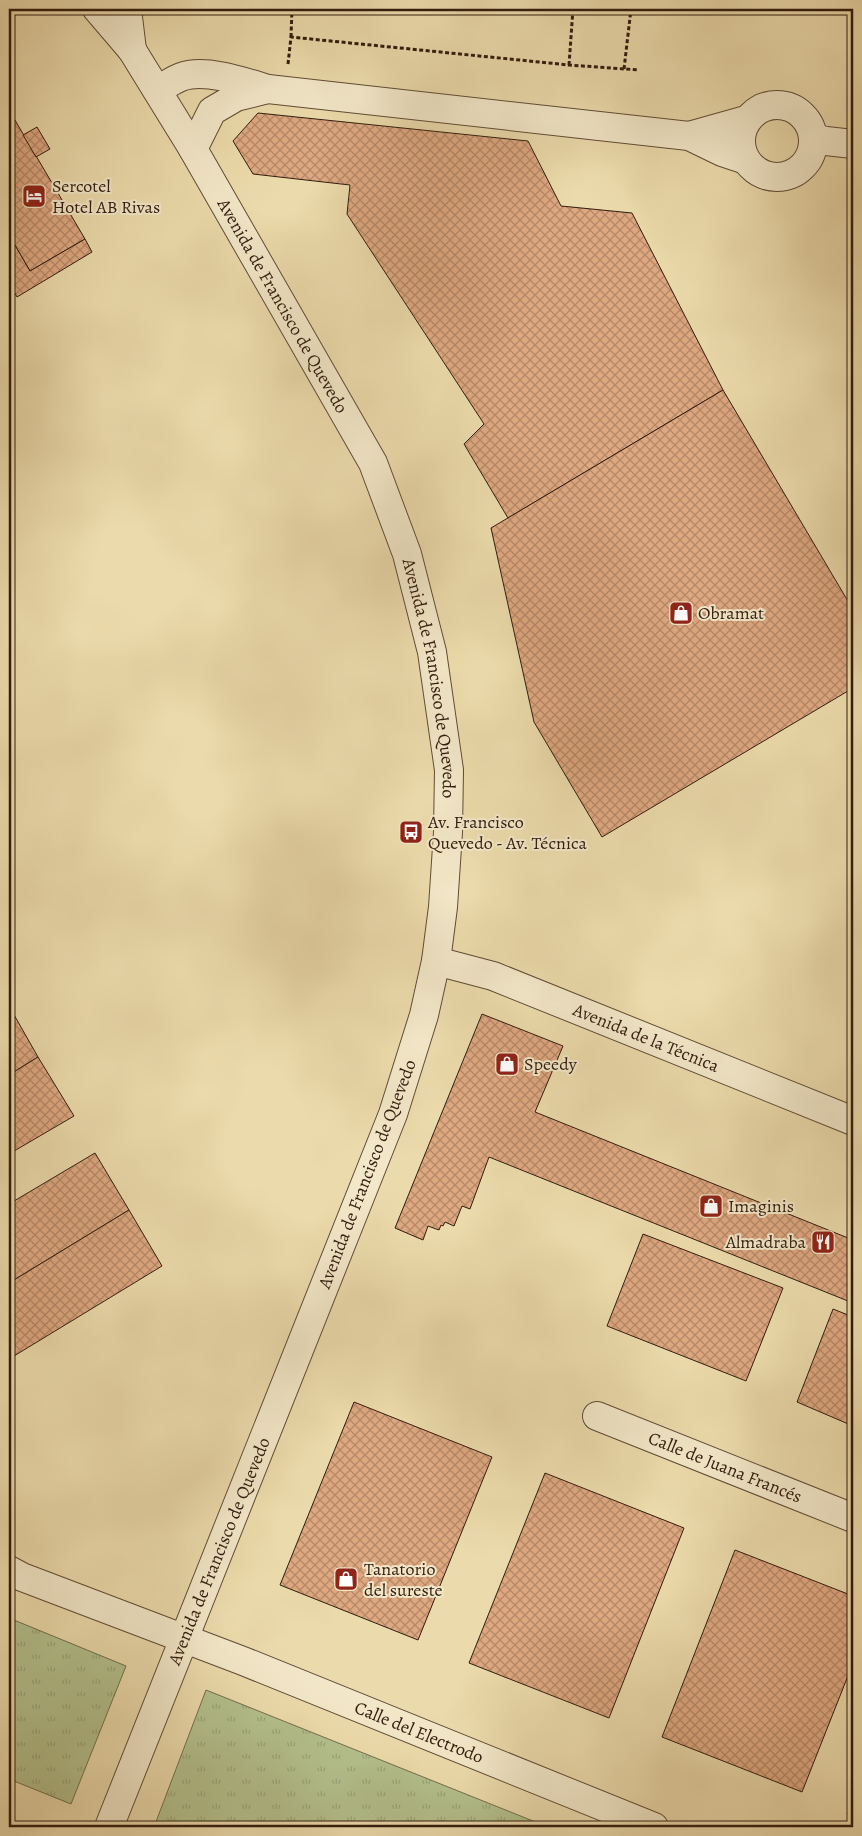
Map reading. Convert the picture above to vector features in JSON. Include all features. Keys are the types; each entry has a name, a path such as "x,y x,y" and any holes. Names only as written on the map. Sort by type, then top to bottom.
{"street":[{"name":"Avenida de Francisco de Quevedo","path":"97,9 132,50 193,149 372,463 407,554 432,652 450,770 443,907 436,962 424,1015 393,1114 109,1827"},
{"name":"Avenida de Francisco de Quevedo","path":"127,9 132,50"},
{"path":"157,90 181,77 190,75 229,77 277,90 689,136 722,152 746,160"},
{"path":"193,149 212,111 236,97 277,90"},
{"path":"770,104 786,106 800,112 811,128 813,138 813,148 806,162 794,173 773,177 763,175 754,169 746,160 740,140 746,120 759,108 770,104"},
{"path":"689,136 746,120"},
{"path":"813,138 853,144"},
{"name":"Avenida de la Técnica","path":"436,962 493,976 853,1121"},
{"name":"Calle de Juana Francés","path":"597,1416 853,1518"},
{"name":"Calle del Electrodo","path":"9,1570 252,1665 654,1827"}],"path":[{"path":"277,90 291,37 292,9"},
{"path":"569,64 574,9"},
{"path":"624,69 631,9"},
{"path":"291,37 639,70"}],"green space":[{"path":"9,1618 126,1666 71,1804 9,1779"},
{"path":"206,1690 548,1827 154,1827"}],"building":[{"name":"Sercotel Hotel AB Rivas","path":"9,110 85,239 30,271 9,235"},
{"path":"258,113 528,141 561,206 632,213 723,390 508,518 464,444 484,424 347,214 350,185 253,174 233,141"},
{"path":"37,127 50,149 36,157 23,135"},
{"path":"9,235 30,271 85,239 92,252 17,297 9,283"},
{"name":"Obramat","path":"723,390 852,608 853,688 602,837 534,722 491,528"},
{"path":"9,1006 38,1057 9,1075"},
{"path":"482,1014 563,1046 535,1112 853,1240 853,1303 489,1157 470,1209 462,1206 454,1226 445,1222 439,1230 428,1226 423,1240 395,1228"},
{"path":"38,1057 74,1116 9,1154 9,1075"},
{"path":"95,1153 129,1210 9,1283 9,1204"},
{"path":"129,1210 162,1266 9,1359 9,1283"},
{"path":"643,1234 783,1288 746,1381 607,1326"},
{"path":"833,1309 853,1317 853,1426 797,1402"},
{"path":"354,1402 492,1457 418,1640 280,1585"},
{"path":"545,1473 684,1528 609,1718 469,1663"},
{"path":"735,1550 853,1596 853,1663 802,1792 662,1737"},
{"path":"853,1798 853,1817 847,1814"}],"place":[{"name":"Sercotel Hotel AB Rivas","path":"34,196"},
{"name":"Obramat","path":"681,613"},
{"name":"Av. Francisco Quevedo - Av. Técnica","path":"411,832"},
{"name":"Speedy","path":"507,1064"},
{"name":"Imaginis","path":"711,1206"},
{"name":"Almadraba","path":"823,1242"},
{"name":"Tanatorio del sureste","path":"346,1579"}]}
